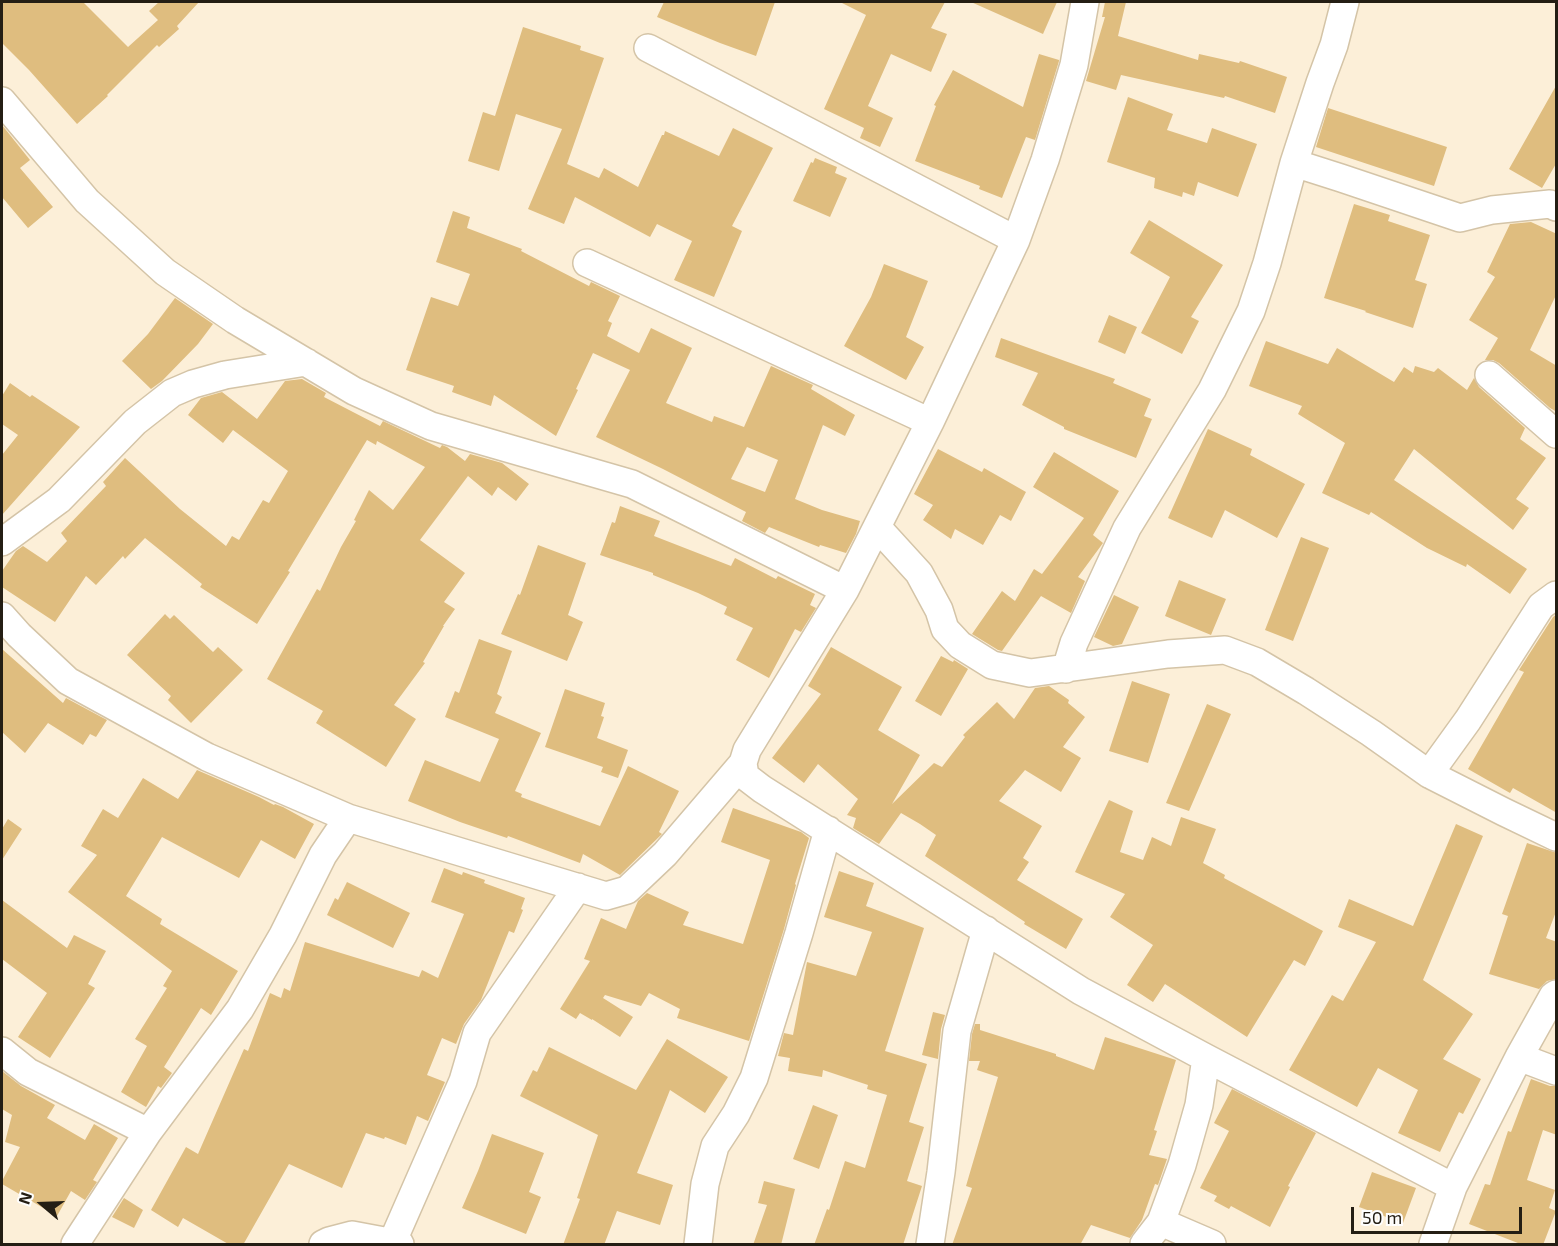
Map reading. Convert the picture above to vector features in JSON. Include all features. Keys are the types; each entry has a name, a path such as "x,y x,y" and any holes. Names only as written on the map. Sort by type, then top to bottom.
{"street":[{"path":"2,616 68,681 207,757 348,818 606,896 627,890 664,854 743,763 747,750 845,590 878,528 1016,240 1045,160 1074,65 1085,2"},
{"path":"1066,669 1074,643 1127,528 1212,390 1251,311 1267,263 1294,163 1334,45 1345,2"},
{"path":"648,48 1016,240"},
{"path":"6,116 87,201 165,272 236,320 354,391 431,426 632,484 845,590"},
{"path":"1294,163 1460,218 1492,210 1550,204 1557,207"},
{"path":"587,263 930,422"},
{"path":"2,542 59,500 135,422 172,393 225,375 306,362"},
{"path":"1490,375 1557,434"},
{"path":"878,528 919,573 939,610 945,629 960,645 992,665 1030,673 1168,654 1225,650 1257,662 1306,691 1430,774 1504,813 1557,837"},
{"path":"1430,774 1468,720 1541,606 1557,595"},
{"path":"743,763 745,776 1081,991 1453,1187"},
{"path":"75,1245 148,1132 240,1009 283,935 323,855 348,818"},
{"path":"698,1245 705,1184 715,1146 736,1114 754,1078 828,830"},
{"path":"323,1245 329,1241 352,1235 396,1244 463,1081 477,1033 578,887"},
{"path":"930,1245 957,1031 986,930"},
{"path":"1433,1245 1453,1187 1519,1057 1553,996 1557,994"},
{"path":"2,1051 28,1072 148,1132"},
{"path":"1519,1057 1557,1071"},
{"path":"1144,1245 1161,1222 1182,1165 1199,1105 1206,1058"},
{"path":"1161,1222 1212,1245"}],"building":[{"path":"2,2 83,2 128,47 158,20 149,11 159,2 199,2 177,26 179,29 159,47 157,45 108,96 77,124 2,43"},
{"path":"664,2 775,2 756,56 657,17"},
{"path":"840,2 945,2 931,28 947,34 931,72 891,54 868,106 893,118 880,147 860,138 864,128 824,109 866,15"},
{"path":"971,2 1057,2 1043,34"},
{"path":"1105,2 1126,2 1118,36 1198,60 1199,54 1239,63 1240,61 1287,77 1275,113 1225,96 1224,98 1121,75 1116,90 1086,81 1105,17 1102,17"},
{"path":"523,27 581,46 580,50 604,58 567,164 599,178 604,168 638,187 665,131 719,156 733,128 773,148 732,226 742,231 714,297 674,280 692,241 657,224 650,237 575,197 564,224 528,209 562,129 516,114 499,171 468,161 483,112 495,116"},
{"path":"1039,54 1059,61 1035,140 1026,137 1002,198 979,189 980,186 915,161 936,106 934,105 953,70 1023,107"},
{"path":"1557,84 1557,162 1542,188 1509,169"},
{"path":"1128,97 1173,114 1167,130 1207,143 1212,128 1257,144 1238,197 1198,182 1194,196 1183,192 1182,197 1154,188 1155,178 1107,162"},
{"path":"1328,108 1447,147 1434,186 1316,147"},
{"path":"2,125 30,160 20,168 53,207 28,228 2,197"},
{"path":"815,158 837,167 835,173 847,178 830,217 793,201"},
{"path":"1354,204 1390,215 1388,221 1430,235 1415,280 1427,284 1413,328 1324,298"},
{"path":"453,211 470,217 467,228 522,249 521,251 589,286 591,282 620,296 608,321 612,323 607,336 639,353 651,328 692,348 666,403 712,422 714,416 744,427 771,366 813,385 811,389 855,415 845,436 823,425 795,499 860,521 846,553 820,545 819,547 769,527 765,533 742,521 746,512 596,437 630,370 593,353 556,436 494,395 491,406 452,392 454,386 406,370 431,297 458,306 470,274 436,262","holes":["747,447 778,460 765,492 731,479"]},
{"path":"1149,220 1223,265 1191,317 1199,321 1182,354 1141,333 1170,277 1130,253"},
{"path":"1531,222 1557,234 1557,293 1530,350 1557,366 1557,412 1499,363 1485,360 1498,338 1469,320 1495,277 1487,272 1510,224"},
{"path":"884,264 928,281 906,337 924,347 906,380 844,346 871,297"},
{"path":"175,298 213,324 198,344 162,381 151,389 122,361 148,334"},
{"path":"1109,315 1137,327 1125,354 1098,342"},
{"path":"1001,338 1115,379 1113,383 1151,399 1144,416 1152,419 1136,458 1064,429 1022,405 1038,373 995,357"},
{"path":"1266,341 1328,364 1337,348 1394,382 1404,367 1413,373 1415,366 1434,372 1438,368 1467,390 1474,378 1479,387 1525,428 1520,439 1546,458 1516,499 1529,508 1513,530 1414,449 1394,480 1527,569 1510,594 1467,564 1466,567 1427,548 1371,512 1369,515 1322,493 1345,443 1298,414 1302,406 1249,386"},
{"path":"302,379 326,393 324,397 380,426 383,421 440,448 442,445 447,447 465,461 470,454 502,463 529,484 516,501 498,487 492,496 468,476 420,540 465,573 444,602 455,609 423,662 425,663 394,705 416,719 386,767 316,723 323,711 267,679 317,589 320,591 356,521 354,520 369,490 393,510 425,467 377,441 376,445 367,440 257,624 200,587 202,584 145,538 125,559 123,556 96,585 86,576 55,622 2,587 2,571 16,551 23,546 47,562 67,541 61,533 106,486 103,482 125,458 180,509 226,546 232,536 239,540 263,500 269,503 288,471 233,430 223,443 188,415 201,398 222,392 257,419 285,381"},
{"path":"10,383 80,427 2,515 2,455 18,435 2,424 2,396"},
{"path":"1208,429 1252,449 1250,455 1305,484 1277,538 1225,510 1212,538 1168,518"},
{"path":"938,449 982,472 984,468 1026,492 1011,521 1000,515 983,545 955,529 951,539 923,520 933,505 914,494"},
{"path":"1054,452 1119,491 1093,535 1103,543 1078,577 1085,581 1071,613 1041,596 1002,651 998,650 972,634 1002,591 1015,601 1034,569 1042,574 1084,518 1033,487"},
{"path":"620,506 660,521 654,536 731,566 735,558 776,579 778,576 815,594 810,605 816,608 801,632 795,629 769,678 736,660 753,628 724,614 727,607 653,575 653,573 600,555"},
{"path":"1301,537 1329,548 1293,641 1265,630"},
{"path":"538,545 586,563 568,615 583,622 567,661 501,634 518,594 520,595"},
{"path":"1179,580 1226,599 1211,635 1165,616"},
{"path":"1114,595 1139,607 1122,644 1113,646 1094,637"},
{"path":"165,614 170,619 174,615 213,652 218,647 243,670 191,723 168,700 171,696 127,655"},
{"path":"1557,614 1557,813 1513,788 1510,793 1468,769 1524,672 1519,670"},
{"path":"479,639 512,651 497,694 502,697 495,713 541,733 515,791 522,794 521,797 600,826 628,766 679,791 659,832 662,834 620,875 583,854 580,863 508,836 507,838 460,822 408,801 425,760 480,782 499,739 445,717 455,691 459,693"},
{"path":"831,647 902,687 878,730 920,755 892,804 934,763 942,767 965,737 963,735 997,702 1014,719 1035,688 1049,686 1069,700 1068,703 1085,717 1063,747 1081,758 1061,792 1025,770 999,801 1042,826 1023,858 1029,862 1017,880 1083,919 1066,949 1024,924 1025,922 925,856 936,835 920,824 901,813 879,844 853,828 856,818 847,815 858,799 818,764 804,783 772,758 821,694 808,686"},
{"path":"2,649 63,703 66,698 107,720 96,737 90,734 83,745 48,723 25,753 2,732"},
{"path":"941,656 953,662 954,660 968,669 941,716 915,701"},
{"path":"1132,681 1170,694 1148,763 1109,751"},
{"path":"565,689 605,703 601,716 604,717 597,738 628,750 618,778 601,772 603,767 545,747"},
{"path":"1207,704 1231,714 1189,811 1166,803"},
{"path":"197,770 283,807 314,824 295,859 261,840 239,878 162,837 126,896 162,919 160,924 238,971 211,1015 201,1008 164,1067 172,1073 161,1088 158,1086 146,1107 121,1092 147,1046 135,1039 167,988 163,986 172,971 68,892 97,855 81,846 103,809 118,818 143,778 178,799"},
{"path":"1109,800 1133,811 1120,852 1143,860 1152,837 1171,846 1181,817 1216,829 1203,863 1225,875 1224,878 1323,931 1305,966 1294,960 1247,1037 1165,984 1153,1002 1127,985 1153,945 1110,917 1125,894 1075,872"},
{"path":"733,808 801,832 809,838 784,929 749,1041 677,1018 680,1009 649,993 641,1006 605,995 603,998 633,1017 620,1037 580,1013 576,1019 560,1009 590,961 584,959 601,918 626,929 638,901 647,893 689,912 683,925 743,944 770,860 721,842"},
{"path":"8,819 22,829 2,860 2,829"},
{"path":"1456,824 1483,836 1423,980 1473,1014 1443,1059 1481,1079 1463,1114 1459,1112 1440,1152 1398,1133 1418,1090 1378,1068 1357,1107 1289,1070 1332,995 1343,1001 1376,942 1338,927 1349,899 1413,926"},
{"path":"1527,843 1557,853 1557,909 1546,938 1557,942 1557,979 1547,981 1539,989 1489,974 1508,916 1502,914"},
{"path":"444,868 485,880 484,883 525,898 514,933 509,931 481,1000 464,1024 456,1044 442,1038 427,1075 445,1082 428,1121 417,1116 406,1145 366,1133 342,1188 289,1164 243,1245 230,1245 183,1218 178,1227 151,1210 186,1147 198,1154 244,1049 248,1051 270,993 281,998 284,988 290,991 305,942 419,977 422,970 438,978 464,914 431,902"},
{"path":"839,871 874,883 866,906 924,928 885,1051 927,1064 909,1122 924,1127 907,1181 922,1186 903,1245 814,1245 827,1209 829,1210 845,1161 865,1168 887,1095 867,1089 868,1085 823,1070 822,1077 788,1071 790,1058 778,1056 784,1033 793,1035 807,962 856,976 872,932 824,917"},
{"path":"347,882 410,913 393,948 327,915 335,898 338,900"},
{"path":"2,900 67,948 74,935 106,951 88,984 95,988 50,1058 18,1037 47,993 2,959"},
{"path":"933,1012 945,1015 938,1059 922,1055"},
{"path":"975,1024 980,1024 980,1030 1056,1054 1056,1056 1094,1070 1105,1037 1176,1060 1154,1130 1157,1131 1149,1155 1167,1159 1142,1220 1130,1238 1091,1225 1080,1245 952,1245 972,1188 966,1186 998,1077 977,1070 980,1061 969,1061"},
{"path":"667,1039 728,1077 705,1113 670,1090 637,1173 673,1185 660,1225 617,1211 604,1245 563,1245 580,1199 577,1198 598,1135 520,1096 533,1070 537,1072 549,1047 636,1090"},
{"path":"2,1071 21,1086 55,1105 47,1118 85,1140 94,1124 118,1138 93,1180 97,1182 85,1200 71,1191 57,1216 2,1184 20,1147 5,1142 12,1115 2,1109"},
{"path":"1531,1079 1550,1086 1557,1086 1557,1135 1543,1130 1527,1180 1555,1190 1549,1208 1556,1211 1543,1245 1523,1245 1469,1224 1485,1184 1490,1185 1508,1131 1511,1132"},
{"path":"1232,1089 1316,1133 1288,1186 1290,1187 1270,1227 1231,1206 1229,1209 1214,1201 1217,1196 1200,1188 1229,1131 1214,1123"},
{"path":"813,1105 838,1115 819,1169 793,1159"},
{"path":"492,1134 544,1153 529,1192 541,1197 526,1234 462,1208"},
{"path":"1372,1172 1416,1188 1403,1223 1359,1207"},
{"path":"764,1181 795,1189 781,1245 753,1245 767,1205 758,1203"},
{"path":"124,1198 143,1210 134,1228 112,1217"}]}
